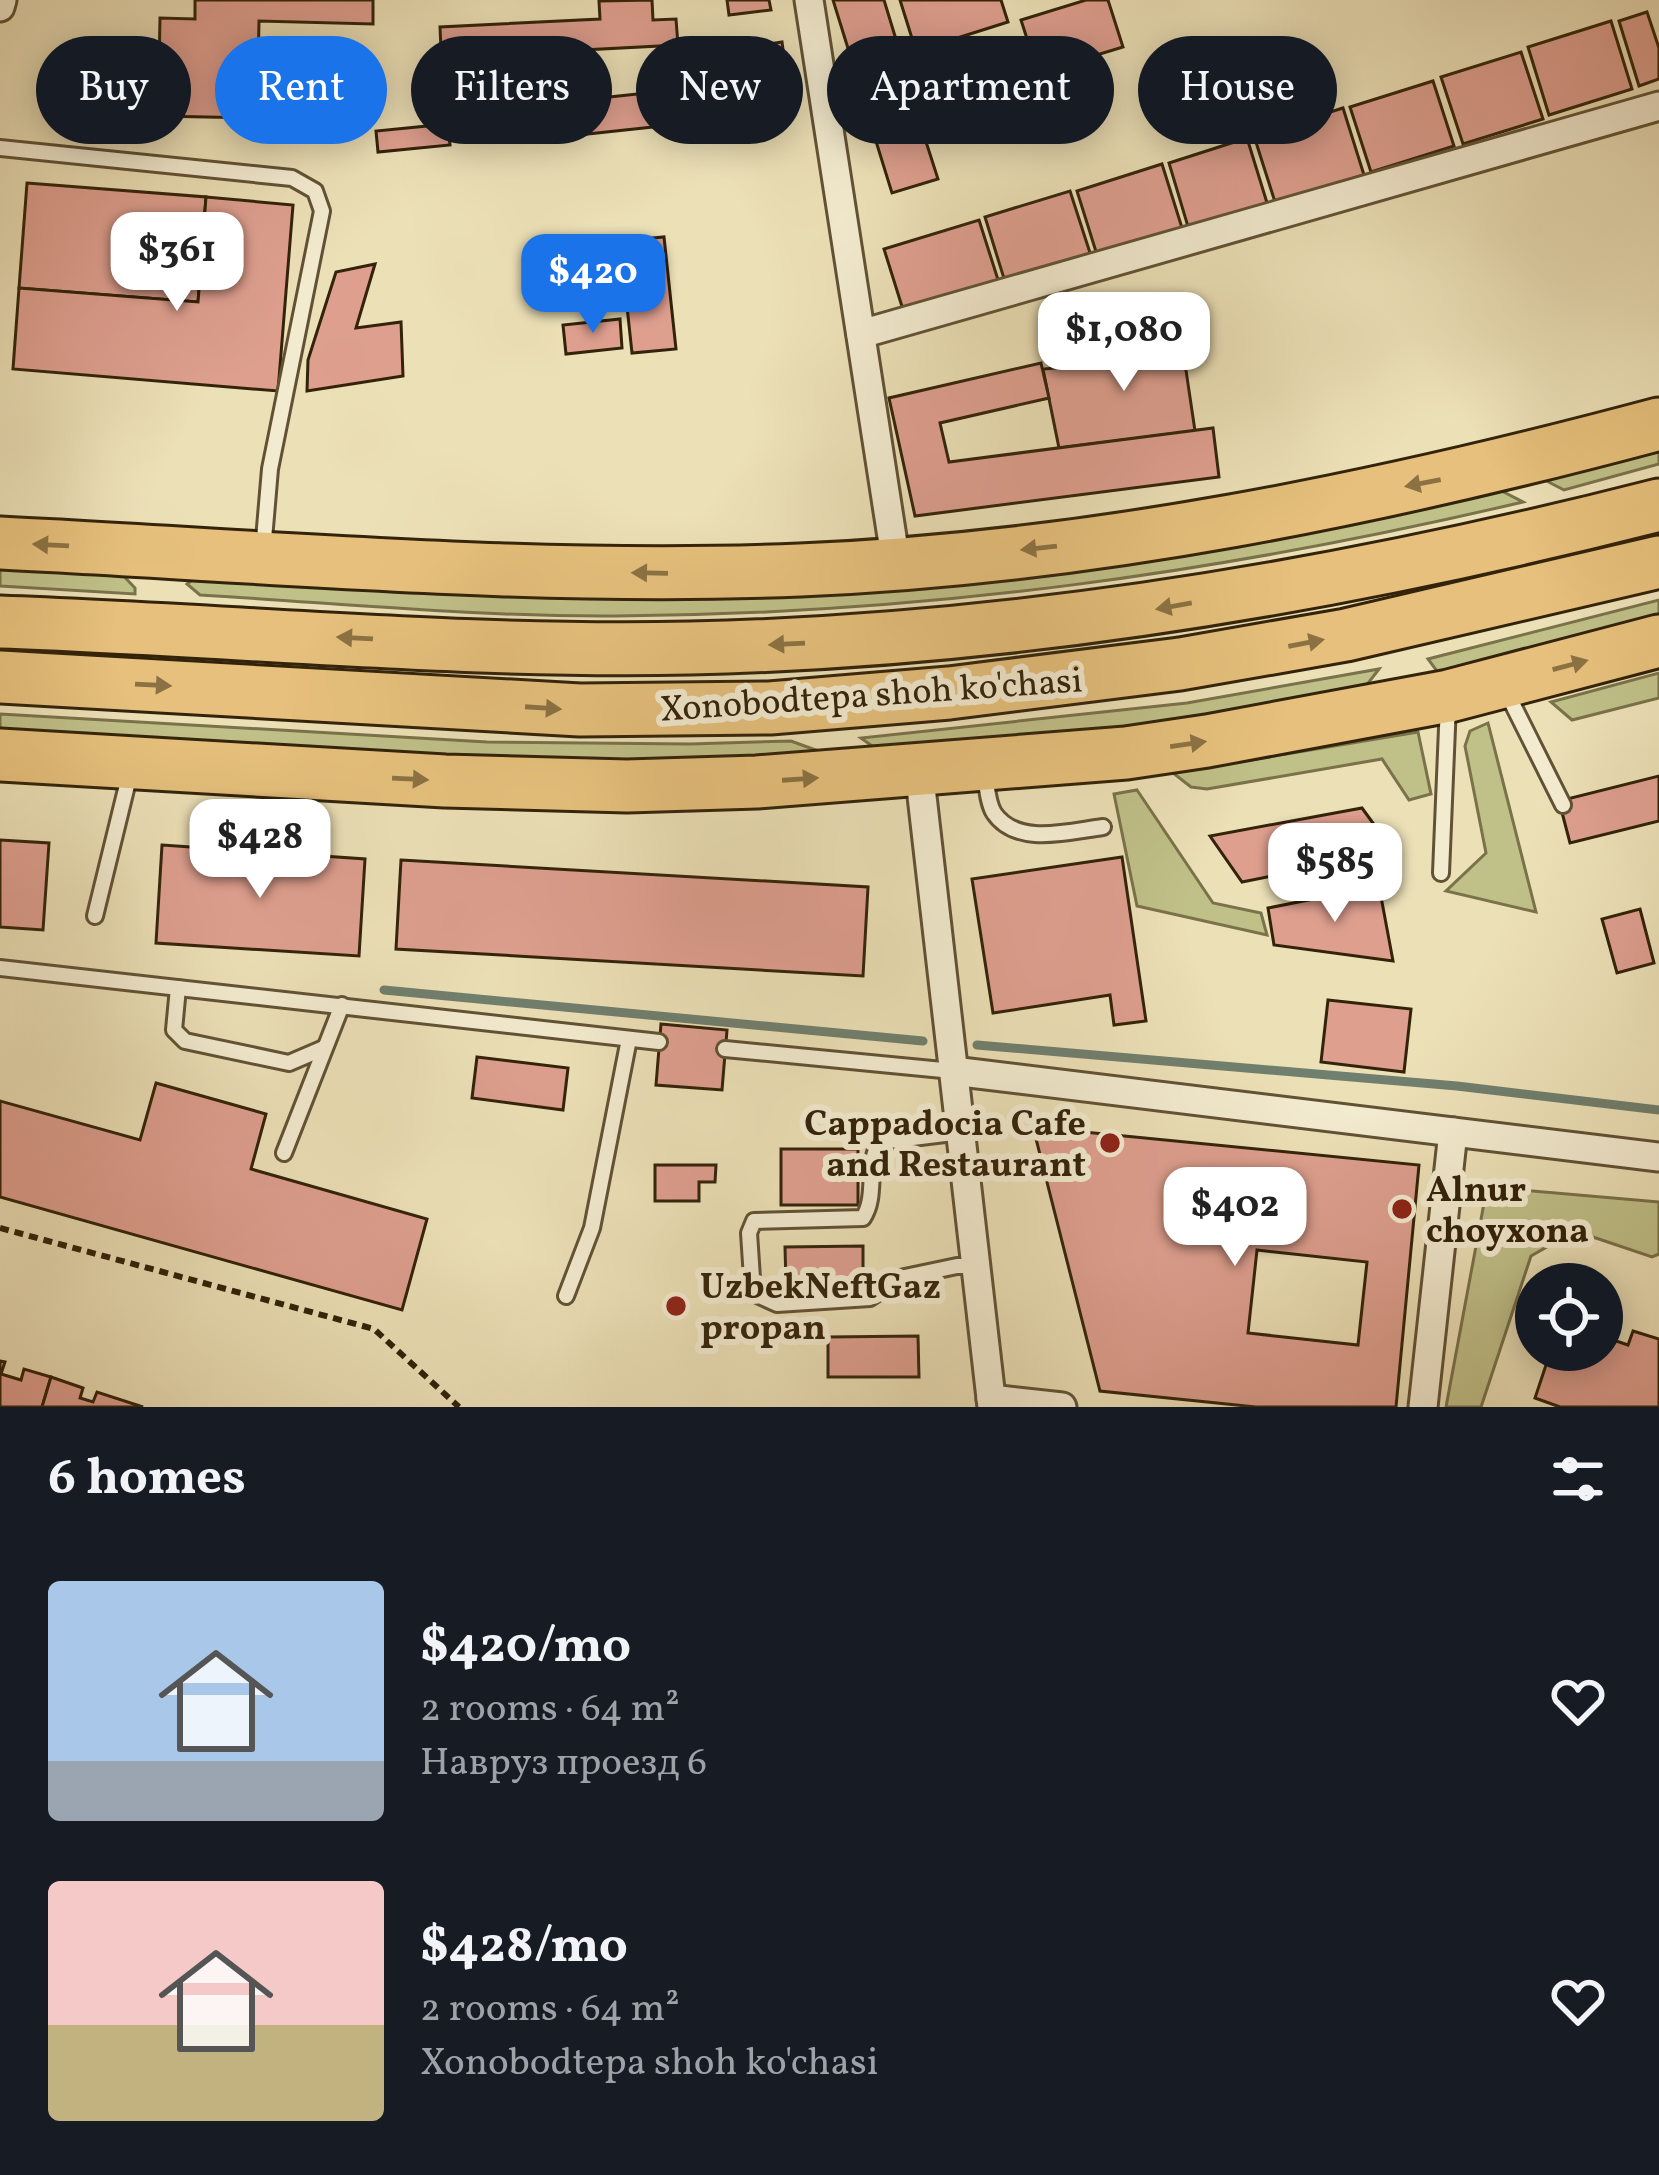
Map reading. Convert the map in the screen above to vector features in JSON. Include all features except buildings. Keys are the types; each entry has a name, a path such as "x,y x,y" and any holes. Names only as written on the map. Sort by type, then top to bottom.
{"highway":[{"path":"0,543 676,573 896,562 1220,523 1486,470 1659,424"},
{"path":"1486,470 1596,521"},
{"name":"Xonobodtepa shoh ko'chasi","path":"0,622 434,642 692,648 856,640 1021,626 1238,595 1659,505"},
{"path":"113,548 220,632"},
{"name":"Xonobodtepa shoh ko'chasi","path":"0,676 580,710 770,708 1124,673 1291,646 1659,562"},
{"path":"1358,713 1453,611"},
{"path":"0,755 445,781 627,786 902,772 1126,753 1358,713 1449,696 1659,640"},
{"path":"431,700 415,687 409,670 417,653 434,642"},
{"path":"770,708 902,772"}],"street":[{"path":"809,0 896,562"},
{"path":"861,334 1659,106"},
{"path":"902,772 953,1072 992,1403 1062,1407"},
{"path":"953,1072 1659,1157"},
{"path":"1423,1407 1453,1132"}],"lane":[{"path":"0,148 292,178 315,191 322,211 270,469 262,556"},
{"path":"1502,683 1563,805"},
{"path":"1441,873 1449,696"},
{"path":"95,916 132,763"},
{"path":"982,765 993,812 1011,829 1034,835 1103,827"},
{"path":"0,968 659,1042"},
{"path":"178,988 174,1030 184,1041 289,1063 324,1048"},
{"path":"284,1153 342,1005"},
{"path":"566,1296 592,1228 629,1039"},
{"path":"725,1048 953,1072"},
{"path":"961,1132 880,1142 873,1152 869,1209 863,1218 754,1222 749,1233 754,1293 777,1304 870,1298 900,1278 976,1266"}],"path":[{"path":"0,1228 374,1329 459,1407"}],"green space":[{"path":"1659,443 1659,464 1564,490 1537,476"},
{"path":"1492,486 1523,502 1185,569 960,598 846,607 616,616 512,614 200,595 187,584 197,576 527,592"},
{"path":"0,563 115,567 135,594 0,586"},
{"path":"1659,600 1659,622 1442,678 1428,659"},
{"path":"1379,669 1359,695 1242,718 886,756 861,738 1187,703"},
{"path":"1659,673 1659,698 1572,720 1551,702"},
{"path":"0,714 487,742 791,741 824,753 620,767 0,737"},
{"path":"1488,723 1536,912 1446,891 1486,853 1465,746 1470,731"},
{"path":"1418,732 1431,794 1409,800 1382,759 1207,789 1191,787 1173,773"},
{"path":"1137,790 1213,903 1261,913 1267,935 1137,906 1114,794"},
{"path":"1487,1187 1659,1202 1659,1254 1652,1257 1575,1231 1531,1256 1529,1263 1515,1263 1515,1304 1481,1407 1446,1407"}],"waterway":[{"path":"384,990 923,1041"},
{"path":"977,1045 1457,1086 1659,1110"}],"place":[{"name":"Cappadocia Cafe and Restaurant","path":"1110,1143"},
{"name":"Alnur choyxona","path":"1402,1209"},
{"name":"UzbekNeftGaz propan","path":"676,1306"}]}
